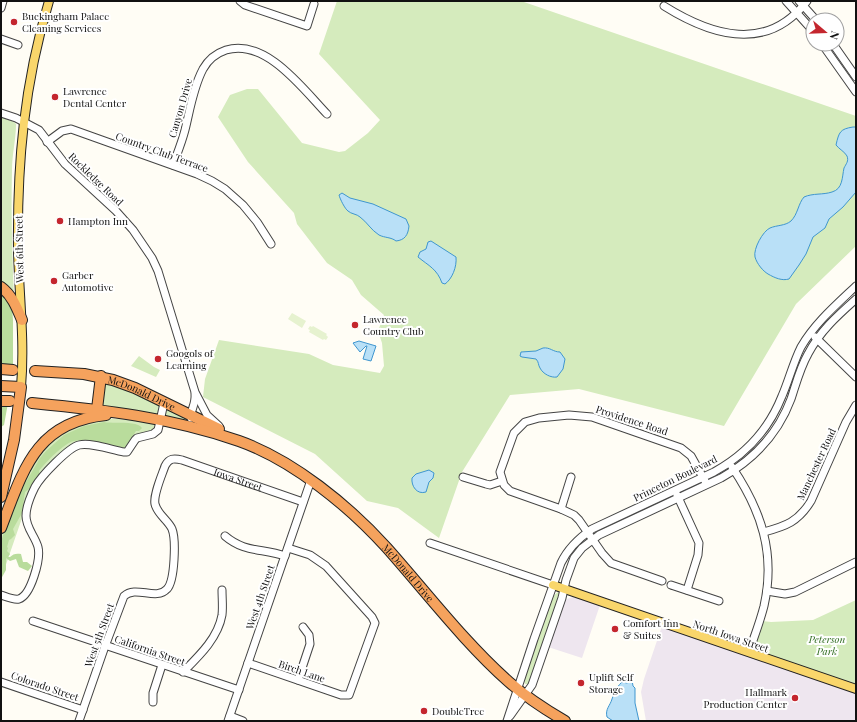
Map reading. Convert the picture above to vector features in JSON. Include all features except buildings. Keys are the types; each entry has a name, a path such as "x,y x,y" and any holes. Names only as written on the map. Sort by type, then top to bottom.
{"highway":[{"path":"1,287 13,302 22,320"},
{"path":"1,369 13,370"},
{"name":"McDonald Drive","path":"35,371 101,376 135,388 276,459 311,480 334,497 365,526 410,574 469,644 493,668 517,689 565,721"},
{"path":"97,410 101,376"},
{"path":"1,386 21,387"},
{"name":"West 6th Street","path":"1,497 14,440 21,387"},
{"name":"McDonald Drive","path":"32,404 97,410 161,420 192,427 239,441"},
{"path":"1,528 26,467 40,446 49,437 65,426 82,419 105,415 131,415"}],"main road":[{"name":"West 6th Street","path":"21,387 23,354 18,229 19,174 23,122 35,54 49,1"},
{"name":"North Iowa Street","path":"553,585 856,689"}],"street":[{"path":"1,8 3,1"},
{"path":"240,1 245,5 307,26 314,4"},
{"path":"786,1 805,22"},
{"path":"664,6 678,15 710,29 738,35 755,34 770,30 783,23 797,12 803,3 810,12"},
{"path":"1,39 18,45"},
{"name":"Canyon Drive","path":"173,165 202,70 212,58 224,51 242,48 249,49 269,58 282,68 327,114"},
{"path":"828,52 856,92"},
{"path":"839,52 856,77"},
{"name":"Rockledge Road","path":"1,113 39,130 65,164 122,218 138,237 152,258 164,289 195,392 207,415 224,432"},
{"name":"Country Club Terrace","path":"47,142 62,131 71,129 207,178 234,196 252,214 271,244"},
{"name":"Princeton Boulevard","path":"508,720 517,689 553,585 561,563 567,552 588,532 729,463 756,440 771,419 780,402 797,356 810,333 825,315 856,286"},
{"name":"Princeton Boulevard","path":"508,720 526,695 534,680 574,558 582,548 593,539 707,485 734,470 758,450 777,426 787,408 807,354 828,325 856,298"},
{"path":"810,333 856,377"},
{"path":"192,427 190,415 195,405 195,392"},
{"path":"1,595 12,599 19,599 29,590 38,561 39,552 36,541 26,522 26,513 33,492 41,480 65,453 74,447 88,445 127,452 137,438 156,432 159,428 164,403"},
{"name":"Manchester Road","path":"764,532 789,524 797,519 807,508 846,422 856,405"},
{"name":"Providence Road","path":"502,481 500,472 501,468 511,437 517,428 525,422 531,420 569,415 601,419 675,445 687,451 707,485"},
{"name":"Iowa Street","path":"171,459 178,459 203,467 304,502"},
{"name":"West 5th Street","path":"79,721 122,601 126,595 135,591 160,593 167,589 171,582 174,534 167,521 158,510 155,501 165,466 171,459"},
{"path":"729,463 751,498 764,532 768,570 767,591 760,621 749,652"},
{"path":"463,477 490,485 502,481 506,488 515,493 574,515 610,563 662,581"},
{"path":"561,509 571,477"},
{"name":"West 4th Street","path":"229,719 311,480"},
{"path":"675,490 699,543 698,555 687,590"},
{"path":"225,536 240,546 285,556"},
{"path":"430,543 553,585"},
{"name":"Birch Lane","path":"248,663 349,696 375,623 372,617 326,566 310,555 288,548"},
{"path":"767,591 785,594 795,592 856,562"},
{"path":"671,585 719,601"},
{"path":"183,672 204,649 218,627 223,609 222,590"},
{"name":"California Street","path":"33,621 239,690"},
{"path":"298,680 310,644 309,635 303,627"},
{"path":"153,702 153,693 162,665"},
{"name":"Colorado Street","path":"1,682 83,710"},
{"path":"229,719 243,721"}],"shaded area":[{"path":"573,597 600,605 582,658 548,647 564,602"},
{"path":"662,626 856,693 856,721 646,721 641,692"}],"green space":[{"name":"Lawrence Country Club","path":"337,1 521,1 856,116 856,246 796,304 724,426 579,389 510,395 462,472 439,538 398,508 367,501 315,454 203,397 205,379 219,340 309,354 333,365 380,373 384,366 382,343 378,331 384,315 361,295 352,280 327,263 297,224 294,213 248,162 218,117 230,95 247,89 258,89 302,143 339,152 345,151 368,133 380,120 319,54"},
{"path":"1,117 16,124 12,164 14,297 1,283"},
{"path":"1,289 12,307 13,368 1,366"},
{"path":"292,313 306,321 302,328 288,319"},
{"path":"310,326 313,326 327,334 326,335 328,337 326,340 323,340 309,332 310,330 308,329"},
{"path":"139,356 160,370 156,377 131,366"},
{"path":"103,383 118,384 161,405 159,415 104,408 101,404"},
{"path":"1,403 8,403 4,425 1,427"},
{"path":"167,409 188,416 189,423 165,417"},
{"path":"104,418 155,424 156,428 125,449 80,443 31,492 1,579 1,534 21,482 37,455 67,428"},
{"path":"104,422 130,423 142,428 139,431 136,431 124,449 92,441 74,441 65,445 46,463 39,471 40,476 33,486 25,492 22,513 13,529 15,535 9,540 7,547 7,551 10,554 8,557 15,554 21,554 23,562 27,562 32,566 28,571 19,567 16,559 10,561 6,558 6,570 1,579 1,541 16,499 40,458 64,435 84,426"},
{"path":"558,592 560,594 529,684 525,684 524,680 552,597"},
{"name":"Peterson Park","path":"856,600 856,685 758,652 754,646 762,621 813,620"}],"water":[{"path":"856,127 856,192 843,207 829,219 825,228 813,237 806,254 789,279 784,280 773,277 760,267 755,257 759,241 764,233 770,228 786,224 791,221 804,197 829,193 838,188 848,159 836,145 839,134 845,129"},
{"path":"342,193 350,198 373,204 406,219 409,226 406,236 402,240 396,241 379,235 359,216 347,210 339,195"},
{"path":"431,241 456,257 454,272 445,284 442,283 438,274 432,268 418,257 420,252 426,249 428,242"},
{"path":"359,341 376,346 371,361 363,359 367,346 360,352 353,343"},
{"path":"543,348 560,352 565,359 563,369 557,377 545,374 539,367 536,359 520,356 521,352 536,351"},
{"path":"429,470 434,473 426,492 423,493 417,491 414,487 412,478 416,474"},
{"path":"632,680 635,688 635,703 639,721 613,721 607,717 607,710 615,692 622,682 627,683"}],"place":[{"name":"Buckingham Palace Cleaning Services","path":"14,22"},
{"name":"Lawrence Dental Center","path":"55,97"},
{"name":"Hampton Inn","path":"60,221"},
{"name":"Garber Automotive","path":"54,281"},
{"name":"Lawrence Country Club","path":"355,325"},
{"name":"Googols of Learning","path":"158,359"},
{"name":"Comfort Inn & Suites","path":"615,629"},
{"name":"Uplift Self Storage","path":"581,683"},
{"name":"Hallmark Production Center","path":"795,698"},
{"name":"DoubleTree","path":"424,711"}]}
